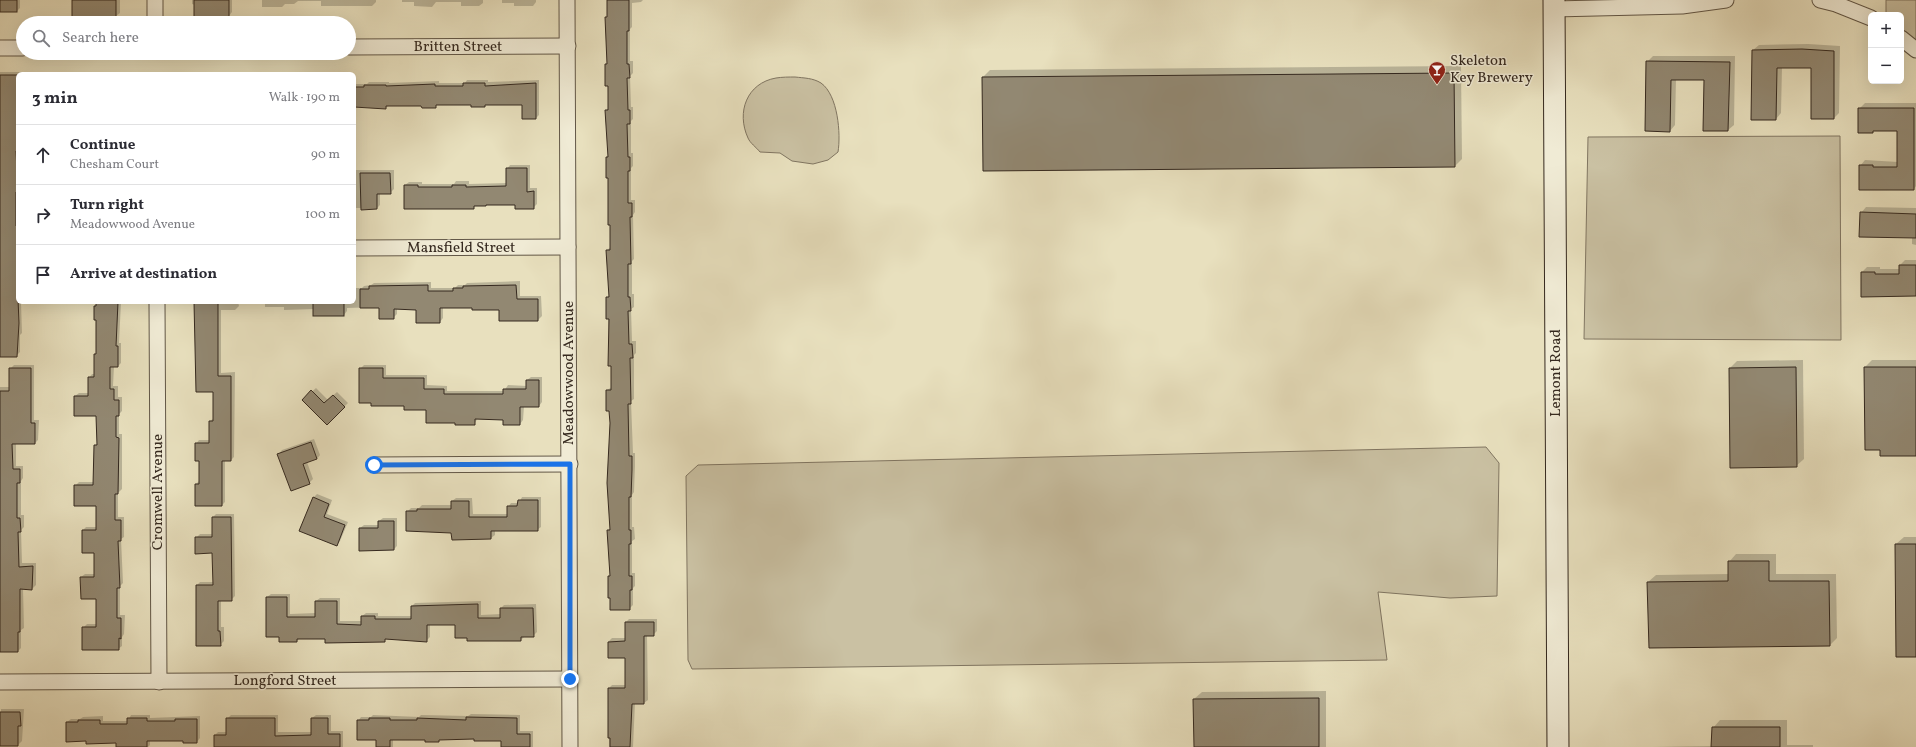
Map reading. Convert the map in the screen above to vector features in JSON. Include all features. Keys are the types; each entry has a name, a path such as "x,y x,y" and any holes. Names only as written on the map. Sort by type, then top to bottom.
{"main road":[{"name":"Lemont Road","path":"1554,4 1558,747"}],"street":[{"path":"155,0 156,16"},
{"name":"Meadowwood Avenue","path":"567,0 570,747"},
{"path":"1554,4 1682,3 1726,0"},
{"path":"1820,0 1836,4 1868,17"},
{"path":"1904,40 1916,50"},
{"name":"Britten Street","path":"356,47 568,46"},
{"path":"0,48 16,48"},
{"name":"Mansfield Street","path":"356,248 568,247"},
{"name":"Cromwell Avenue","path":"157,304 159,682"},
{"path":"374,465 570,464"},
{"name":"Longford Street","path":"0,682 570,679"}],"shaded area":[{"path":"1886,0 1916,0 1916,41 1904,31 1904,12 1886,12"},
{"path":"778,78 808,78 821,83 827,89 835,105 839,135 838,152 828,160 813,164 792,161 780,153 760,152 748,138 743,118 744,109 751,92 766,81"},
{"path":"1840,136 1841,340 1584,339 1588,137"},
{"path":"1486,447 1499,463 1497,596 1450,598 1378,592 1387,660 692,669 688,660 686,476 698,465"}],"building":[{"path":"0,0 17,0 17,12 0,12"},
{"path":"72,0 116,0 116,16 72,16"},
{"path":"194,0 229,0 229,16 194,16"},
{"path":"607,0 629,0 629,31 627,31 627,64 629,64 630,78 627,78 628,110 630,110 630,124 627,124 628,157 630,157 630,171 628,171 628,203 632,203 632,217 630,217 631,264 628,264 628,297 630,297 631,311 628,311 629,344 632,344 633,358 630,358 631,404 628,404 629,456 632,456 631,497 629,497 629,530 631,530 631,544 629,544 629,576 632,576 630,610 610,610 610,598 608,598 608,576 610,576 607,530 610,530 607,483 610,423 609,411 606,411 606,390 611,390 611,366 608,366 609,319 606,319 606,297 609,297 606,250 610,250 610,225 608,225 608,178 606,178 606,157 608,157 605,110 608,110 608,86 605,86 605,64 607,64 605,17 607,17"},
{"path":"1802,49 1834,51 1834,119 1811,119 1811,68 1777,68 1776,120 1751,120 1752,50"},
{"path":"1646,61 1730,62 1728,131 1703,131 1704,80 1671,80 1670,132 1645,131"},
{"path":"1454,73 1455,167 983,171 982,77"},
{"path":"0,75 16,75 16,304 18,304 19,323 17,357 0,357"},
{"path":"463,83 485,83 485,86 536,83 536,119 522,119 522,105 485,105 485,107 471,107 471,105 436,105 436,108 422,108 421,106 386,106 386,109 356,107 356,87 364,87 364,85 386,86 435,84 435,86 463,86"},
{"path":"1858,108 1914,108 1914,190 1859,190 1859,165 1873,165 1873,167 1897,167 1897,131 1873,131 1873,133 1858,133"},
{"path":"506,168 527,168 527,192 534,191 534,209 515,209 515,205 486,205 474,206 474,209 404,209 404,185 418,185 418,187 452,187 452,185 466,185 466,187 506,186"},
{"path":"360,173 390,173 391,194 377,194 377,209 361,210"},
{"path":"1860,212 1916,214 1916,238 1859,237"},
{"path":"1899,265 1916,265 1916,296 1861,297 1861,272 1875,272 1875,274 1899,274"},
{"path":"428,285 428,291 453,291 453,288 463,288 463,286 516,285 517,299 538,299 538,321 499,321 499,310 440,308 440,323 416,323 416,310 394,309 394,319 379,319 379,308 360,308 360,289 369,289 369,286"},
{"path":"96,304 118,304 116,346 118,346 118,367 110,367 110,389 114,389 114,400 119,400 119,416 116,416 116,437 119,438 118,494 115,494 115,520 121,520 121,541 118,541 120,588 117,588 117,618 121,618 121,639 119,638 119,650 82,650 82,627 96,627 96,599 81,599 80,577 94,577 94,553 82,553 82,530 96,530 96,506 74,506 74,485 93,485 94,445 97,445 96,416 74,416 74,396 88,396 88,377 94,377 96,320 94,320 94,306 96,306"},
{"path":"194,304 218,304 218,376 231,376 231,461 222,461 222,506 195,506 195,484 199,484 199,461 195,461 195,443 209,443 209,421 213,421 213,392 196,392"},
{"path":"313,304 344,304 344,316 313,316"},
{"path":"1796,367 1797,467 1730,468 1729,368"},
{"path":"1864,367 1916,367 1916,456 1880,456 1880,450 1865,450"},
{"path":"9,368 31,368 31,423 35,423 35,444 12,444 13,469 20,469 20,483 17,483 17,518 20,518 21,532 18,532 19,567 33,566 32,590 20,589 20,632 18,632 18,652 0,652 0,391 9,391"},
{"path":"359,368 383,368 383,378 424,378 424,389 444,389 444,394 503,394 503,389 526,389 526,380 539,380 539,407 520,407 520,425 503,425 503,420 475,419 475,425 426,423 426,410 404,410 404,406 371,406 371,403 359,403"},
{"path":"311,390 324,403 333,395 345,407 327,425 302,400"},
{"path":"311,442 317,459 303,464 310,484 291,491 277,454"},
{"path":"313,497 329,504 324,517 345,525 337,546 299,531"},
{"path":"518,500 538,500 538,531 491,531 491,539 452,540 451,533 406,531 406,511 417,511 417,509 451,509 451,501 469,501 469,517 507,517 507,506 517,506"},
{"path":"212,517 231,517 232,601 218,601 218,631 220,631 221,646 196,646 196,585 213,585 212,553 195,554 195,537 212,537"},
{"path":"378,521 394,521 394,550 359,551 359,528 378,528"},
{"path":"1895,544 1916,544 1916,657 1896,657"},
{"path":"1728,561 1769,561 1769,581 1829,581 1830,646 1649,648 1647,582 1728,581"},
{"path":"266,597 287,597 287,617 315,617 315,601 337,601 337,624 361,625 361,616 375,616 375,619 411,619 411,606 478,604 478,618 500,618 500,608 533,608 534,637 521,637 521,641 467,641 467,638 455,638 455,625 427,625 427,642 385,639 385,642 325,643 325,639 297,639 297,642 279,642 279,637 266,637"},
{"path":"625,622 654,622 654,636 644,636 644,704 632,704 630,747 610,747 610,738 608,738 608,688 625,688 625,658 608,658 608,642 625,641"},
{"path":"1319,698 1319,747 1194,747 1193,699"},
{"path":"0,712 20,712 21,726 18,726 18,746 0,746"},
{"path":"466,717 517,718 517,734 530,734 530,747 501,747 501,741 474,741 474,739 439,740 439,742 425,742 425,740 390,740 390,747 376,747 376,740 357,740 357,720 369,720 369,718 390,718 390,720 417,720 417,718 466,720"},
{"path":"127,718 147,718 147,721 197,719 197,743 183,743 183,741 147,741 147,747 116,747 116,743 86,744 86,741 66,742 66,722 78,722 78,720 100,720 100,724 127,724"},
{"path":"226,718 275,718 275,736 311,735 311,718 328,718 328,734 340,734 340,747 214,747 214,735 226,735"},
{"path":"1712,727 1780,727 1780,747 1711,747"}],"place":[{"name":"Skeleton Key Brewery","path":"1437,85"}],"route":[{"path":"374,465 570,464 570,679"}]}
